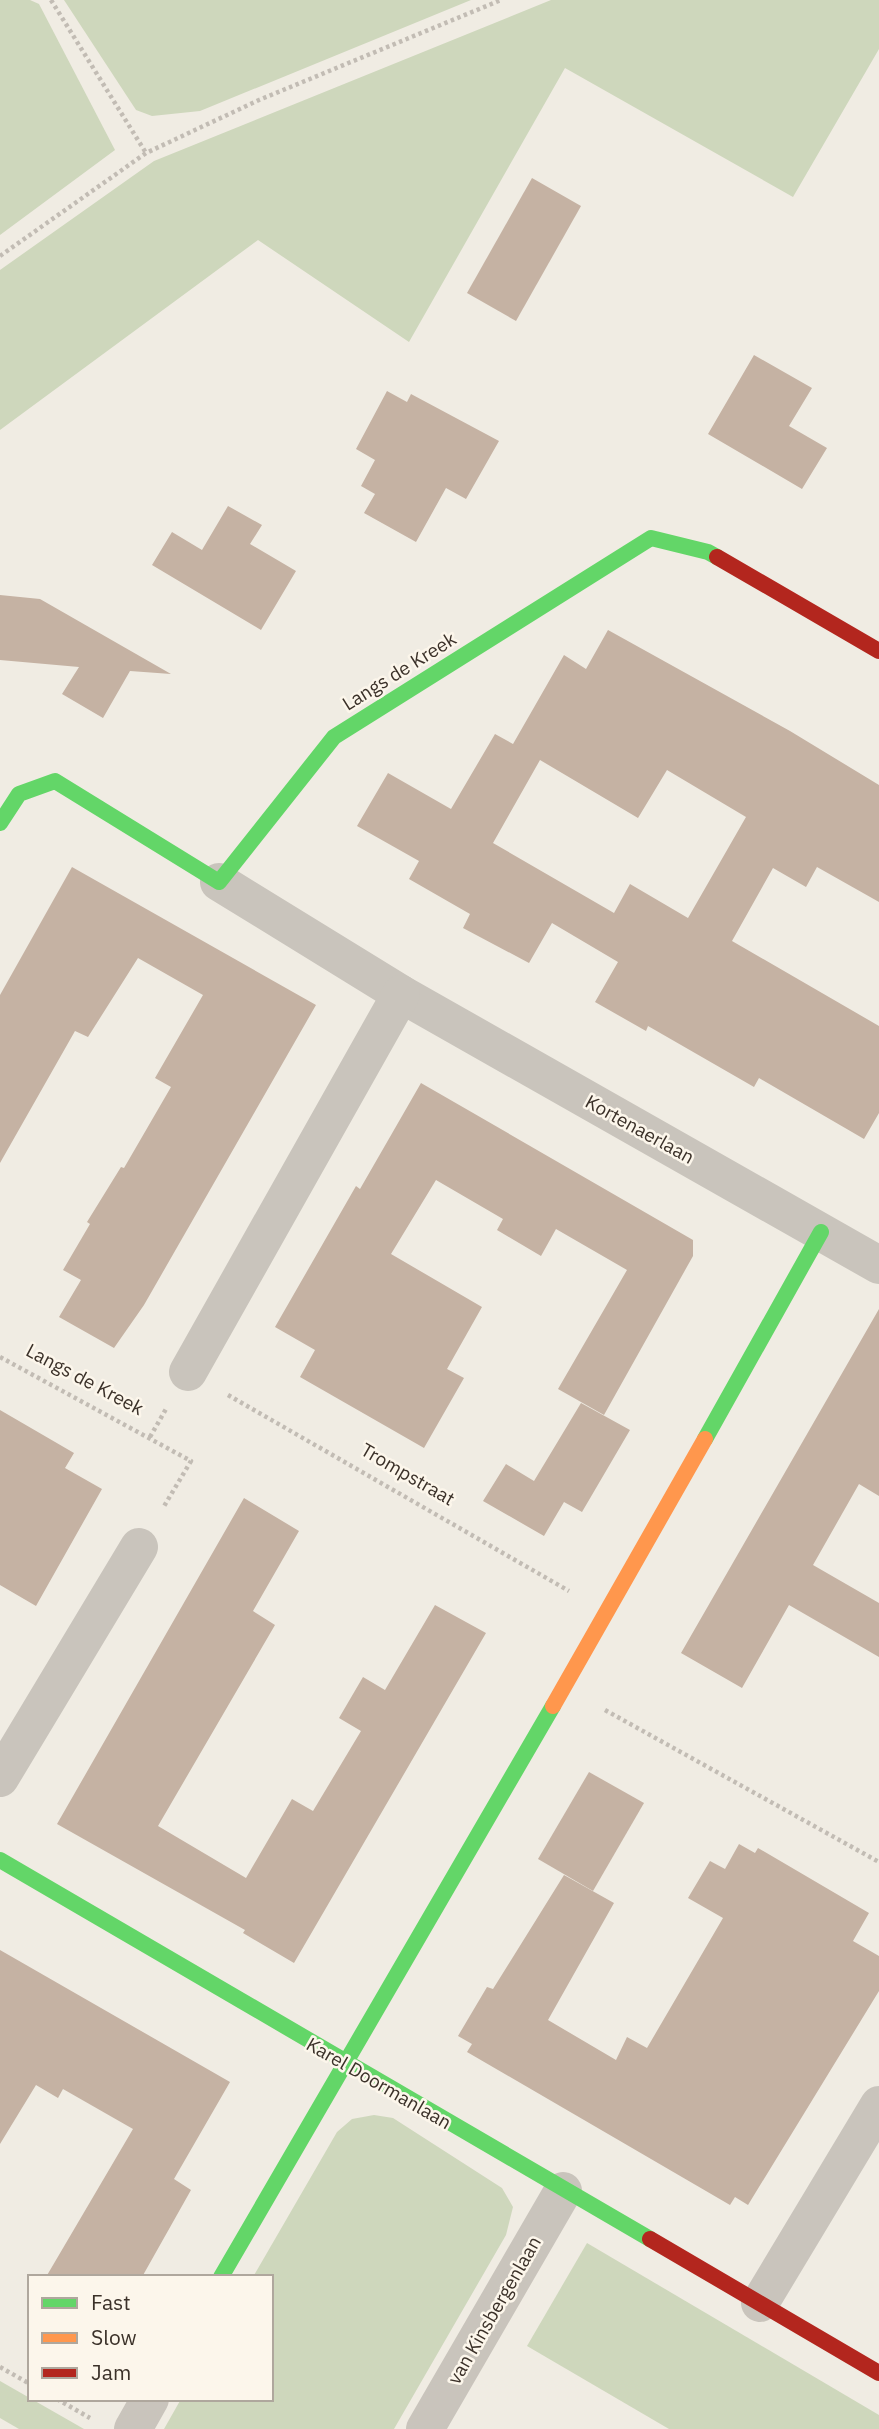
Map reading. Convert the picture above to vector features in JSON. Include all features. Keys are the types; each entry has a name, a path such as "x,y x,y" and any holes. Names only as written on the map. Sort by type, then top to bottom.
{"street":[{"name":"Langs de Kreek","path":"219,882 334,737 652,538 708,552 879,651"},
{"path":"0,823 19,794 55,781 219,882"},
{"name":"Kortenaerlaan","path":"219,882 401,994 879,1265"},
{"path":"188,1372 401,994"},
{"path":"222,2275 607,1613 821,1232"},
{"path":"0,1778 139,1547"},
{"name":"Karel Doormanlaan","path":"0,1860 879,2373"},
{"path":"760,2303 879,2105"},
{"name":"van Kinsbergenlaan","path":"425,2429 563,2191"},
{"path":"116,2426 147,2401"}],"path":[{"path":"51,0 146,153"},
{"path":"0,257 146,153 272,95 501,0"},
{"name":"Langs de Kreek","path":"0,1357 191,1461 139,1547"},
{"name":"Trompstraat","path":"188,1372 607,1613"},
{"path":"563,1687 879,1862"},
{"path":"0,2367 28,2383"},
{"path":"61,2401 116,2426"}],"green space":[{"path":"0,0 30,0 39,4 115,150 0,235"},
{"path":"64,0 471,0 200,111 152,116 136,110"},
{"path":"551,0 879,0 879,49 793,197 565,68 409,342 258,240 0,430 0,270 154,161"},
{"path":"374,2115 393,2118 502,2188 513,2207 506,2235 394,2429 164,2429 180,2401 273,2401 273,2275 254,2275 337,2132 352,2119"},
{"path":"587,2243 879,2415 879,2429 669,2429 527,2346"},
{"path":"0,2381 28,2397 28,2401 35,2401 84,2429 19,2429 0,2418"}],"building":[{"path":"532,178 581,206 516,321 467,293"},
{"path":"754,355 812,388 789,426 827,448 802,489 708,434"},
{"path":"387,391 407,402 411,394 499,441 466,499 446,488 416,542 364,513 375,494 361,486 375,460 356,449"},
{"path":"228,506 262,525 250,544 296,571 261,630 152,565 172,532 202,550"},
{"path":"0,595 40,599 171,674 130,671 103,718 62,694 79,667 0,660"},
{"path":"608,630 790,731 879,785 879,902 817,867 806,887 773,868 732,941 879,1026 879,1113 864,1139 759,1078 754,1087 648,1026 646,1031 595,1002 618,962 552,923 529,963 463,928 470,914 409,879 419,861 357,826 388,773 451,809 495,734 513,744 564,655 586,669","holes":["540,760 638,818 667,770 746,817 688,918 630,884 614,913 493,843"]},
{"path":"72,867 316,1005 144,1305 114,1348 59,1317 81,1280 63,1270 90,1224 87,1222 121,1167 124,1168 171,1087 155,1078 203,995 138,958 88,1037 75,1031 0,1163 0,995"},
{"path":"421,1083 693,1240 693,1256 604,1415 558,1389 627,1270 556,1229 541,1256 497,1230 503,1219 436,1180 391,1254 482,1307 447,1369 464,1378 424,1448 300,1377 315,1350 275,1327 356,1186 360,1189"},
{"path":"879,1309 879,1496 859,1484 813,1565 879,1603 879,1657 789,1605 742,1688 681,1653"},
{"path":"581,1403 630,1430 582,1512 564,1502 544,1536 483,1501 506,1464 534,1481"},
{"path":"0,1410 74,1453 65,1468 102,1489 36,1606 0,1585"},
{"path":"244,1498 299,1531 253,1611 275,1625 158,1826 246,1878 292,1799 313,1811 361,1731 339,1718 363,1677 385,1690 435,1605 486,1633 294,1963 243,1933 245,1930 57,1824"},
{"path":"589,1772 644,1803 593,1891 538,1859"},
{"path":"739,1844 755,1853 758,1848 869,1913 853,1941 879,1956 879,1991 748,2205 735,2197 730,2205 467,2052 472,2044 458,2036 487,1987 493,1989 564,1875 614,1903 548,2020 616,2060 627,2037 647,2048 723,1918 688,1898 710,1861 725,1869"},
{"path":"0,1950 230,2082 174,2179 191,2190 143,2275 47,2275 133,2129 63,2089 58,2098 36,2085 0,2144"}],"traffic: fast":[{"path":"0,823 19,794 55,781 219,882 334,737 651,538 708,552 717,557"},
{"path":"705,1439 821,1232"},
{"path":"222,2275 553,1706"},
{"path":"0,1860 650,2239"}],"traffic: slow":[{"path":"553,1706 705,1439"}],"traffic: jam":[{"path":"717,557 879,651"},
{"path":"650,2239 879,2373"}]}
